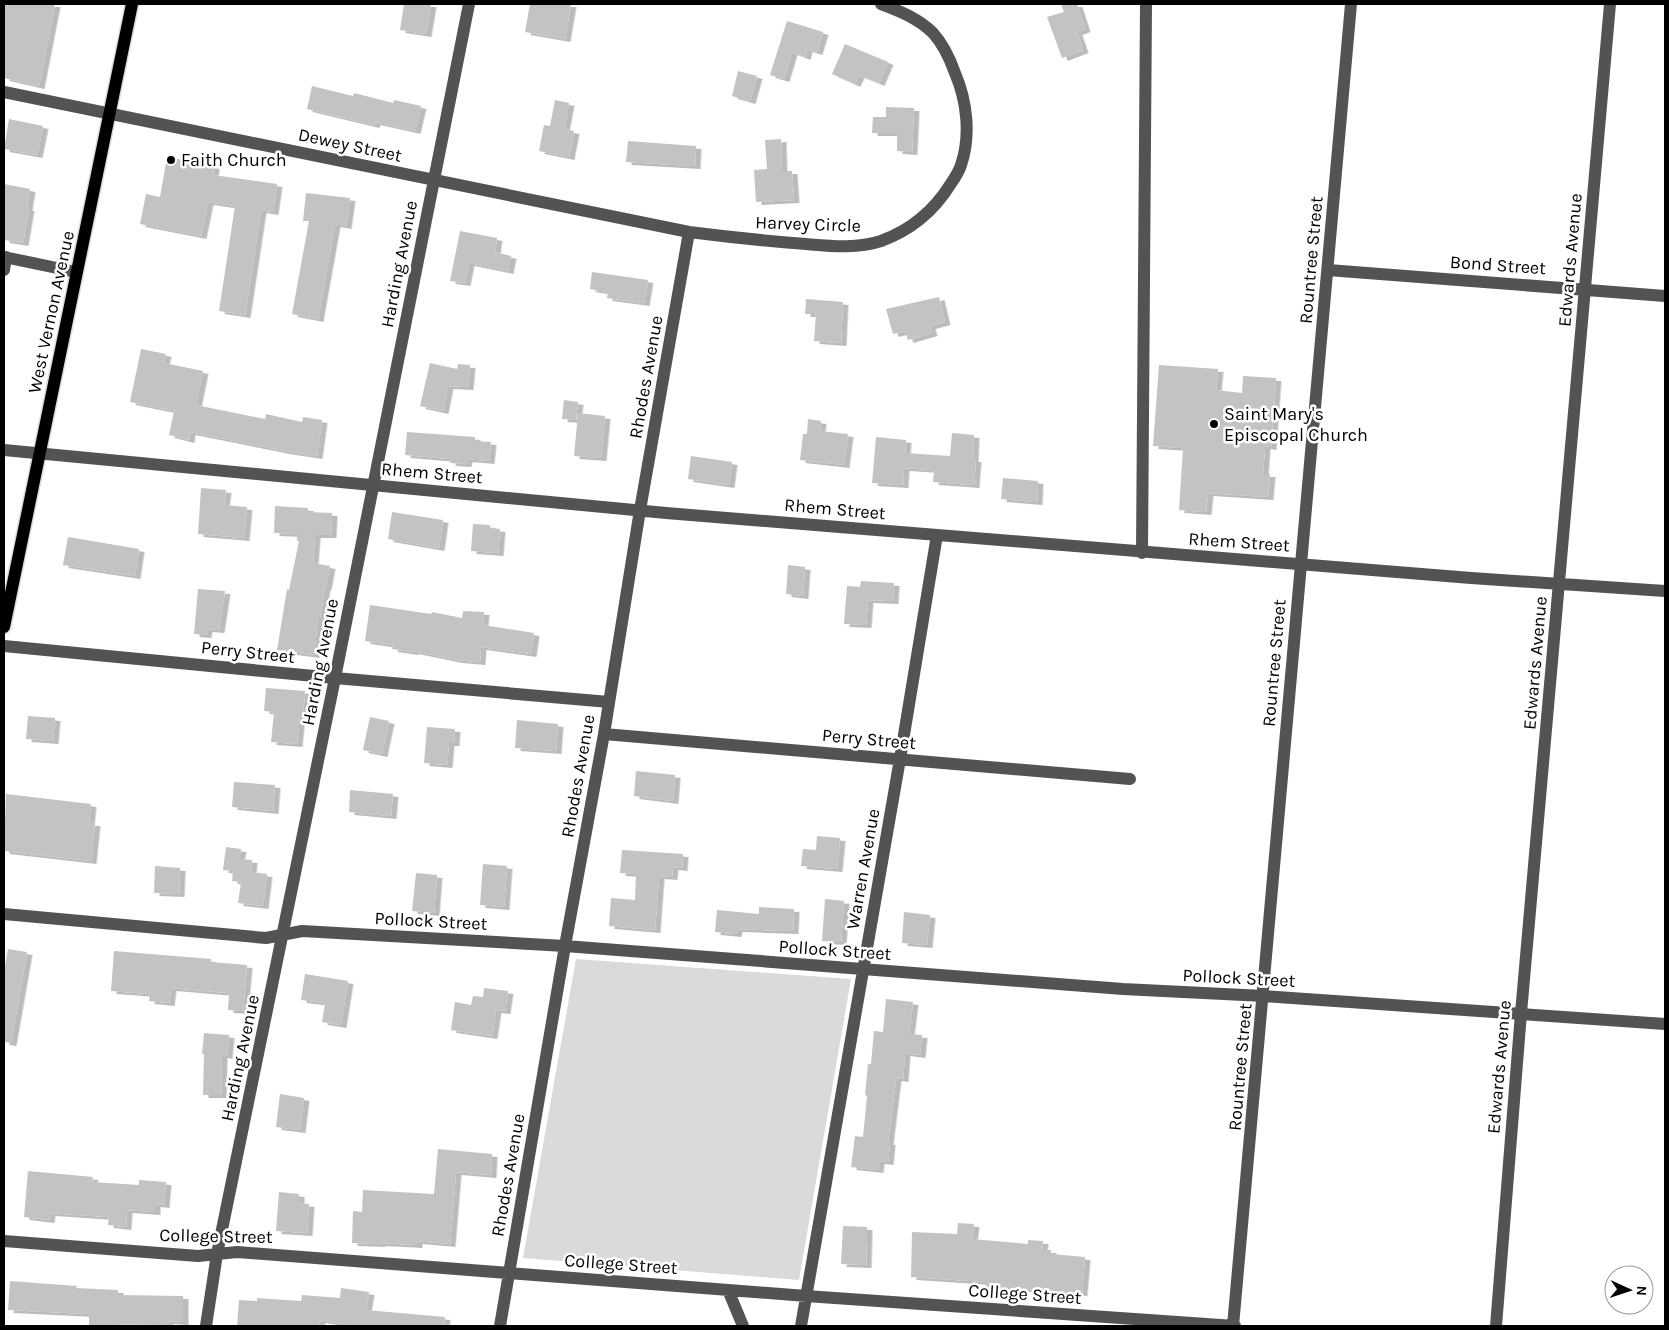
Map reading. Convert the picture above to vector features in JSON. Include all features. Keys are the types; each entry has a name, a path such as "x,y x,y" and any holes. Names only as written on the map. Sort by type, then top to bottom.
{"main road":[{"name":"West Vernon Avenue","path":"4,627 132,4"}],"street":[{"name":"Harding Avenue","path":"206,1326 217,1254 284,934 469,4"},
{"name":"Harvey Circle","path":"689,232 766,241 841,246 867,244 886,239 909,228 935,206 961,167 966,111 961,87 948,56 933,34 920,21 881,4"},
{"path":"1142,553 1146,4"},
{"name":"Rountree Street","path":"1234,1326 1351,4"},
{"name":"Edwards Avenue","path":"1496,1326 1521,1014 1610,4"},
{"name":"Dewey Street","path":"4,92 689,232"},
{"name":"Rhodes Avenue","path":"500,1326 565,946 610,702 640,510 689,232"},
{"path":"5,261 76,272"},
{"name":"Bond Street","path":"1328,270 1665,296"},
{"name":"Rhem Street","path":"4,450 640,510 1142,553 1665,591"},
{"name":"Warren Avenue","path":"801,1326 864,970 937,535"},
{"name":"Perry Street","path":"4,646 610,702"},
{"name":"Perry Street","path":"604,734 1130,779"},
{"name":"Pollock Street","path":"4,914 266,938 302,931 565,946 1114,988 1264,996 1665,1024"},
{"name":"College Street","path":"4,1241 198,1256 237,1252 806,1296 1234,1326"},
{"path":"728,1290 743,1326"}],"shaded area":[{"path":"576,959 851,979 799,1280 523,1258"}],"building":[{"path":"4,4 55,4 39,86 4,78"},
{"path":"404,4 431,4 426,34 400,30"},
{"path":"530,4 571,4 565,39 525,32"},
{"path":"1061,4 1077,4 1085,29 1077,32 1083,50 1062,58 1047,17 1064,12"},
{"path":"787,21 823,32 817,52 807,49 805,57 792,52 784,79 770,75"},
{"path":"845,44 888,62 879,83 859,75 855,84 832,74"},
{"path":"738,71 757,76 750,101 732,96"},
{"path":"312,86 353,96 354,93 393,103 394,100 421,106 415,131 375,122 374,125 307,109"},
{"path":"555,100 569,103 564,129 574,131 569,157 539,151 544,125 550,126"},
{"path":"886,107 914,108 912,152 897,151 897,133 872,133 873,117 886,117"},
{"path":"9,119 43,126 37,155 4,149"},
{"path":"781,139 782,171 792,171 794,200 756,202 754,170 767,169 765,140"},
{"path":"628,141 696,146 695,166 626,162"},
{"path":"167,157 214,166 213,175 277,184 273,212 261,210 245,315 219,311 235,206 208,202 201,236 140,224 146,194 160,197"},
{"path":"4,184 30,189 23,243 4,240"},
{"path":"306,193 350,198 346,226 335,224 318,319 292,314 309,221 303,221"},
{"path":"460,231 497,238 495,252 511,256 508,271 469,263 465,283 450,281"},
{"path":"592,272 648,280 644,303 607,298 608,292 590,289"},
{"path":"939,297 945,322 930,326 932,333 908,340 905,331 893,334 886,309"},
{"path":"806,299 843,302 841,343 814,341 816,314 805,314"},
{"path":"141,349 166,354 164,363 203,371 196,405 265,419 266,414 302,422 303,417 322,420 317,456 190,432 189,440 169,435 174,411 130,402"},
{"path":"430,363 457,369 458,364 470,365 468,387 448,386 443,411 420,406"},
{"name":"Saint Mary's Episcopal Church","path":"1159,365 1218,369 1216,390 1242,393 1243,376 1276,378 1271,447 1265,446 1263,474 1270,474 1268,497 1208,493 1206,512 1179,510 1183,448 1153,446"},
{"path":"564,400 578,402 576,420 562,419"},
{"path":"578,413 605,416 601,458 574,456"},
{"path":"808,419 821,421 820,431 848,434 844,465 800,460 803,434 807,434"},
{"path":"407,432 475,437 475,441 491,442 489,461 467,459 466,464 450,463 451,459 405,455"},
{"path":"952,433 974,435 973,459 976,459 974,485 933,482 934,470 904,468 903,485 872,483 876,437 906,440 905,453 950,456"},
{"path":"691,456 732,462 729,485 688,479"},
{"path":"1003,478 1038,481 1037,502 1001,499"},
{"path":"201,488 226,490 224,505 247,507 244,538 198,534"},
{"path":"275,506 308,508 308,512 332,513 331,535 315,535 313,563 330,566 320,618 318,618 314,655 277,650 287,589 289,590 299,541 297,541 297,534 274,533"},
{"path":"392,512 443,520 439,548 388,539"},
{"path":"473,524 490,525 490,528 500,529 498,553 471,551"},
{"path":"68,537 139,549 135,576 63,565"},
{"path":"788,565 805,567 803,596 786,594"},
{"path":"861,581 894,583 893,601 868,600 866,625 844,624 847,586 860,587"},
{"path":"198,589 225,591 219,630 207,629 206,635 194,634"},
{"path":"370,605 431,614 432,612 462,618 463,611 484,612 483,625 534,633 531,654 481,647 480,662 392,649 393,645 365,641"},
{"path":"266,688 305,691 303,714 300,714 297,744 271,742 274,712 264,711"},
{"path":"28,716 55,718 53,741 26,739"},
{"path":"370,717 389,721 382,754 363,750"},
{"path":"517,720 558,724 556,751 515,748"},
{"path":"427,727 455,729 454,743 449,743 447,765 424,763"},
{"path":"636,771 675,775 673,801 634,796"},
{"path":"234,782 275,785 273,811 232,807"},
{"path":"350,790 393,794 391,816 349,812"},
{"path":"6,794 91,804 89,823 95,823 91,861 4,851"},
{"path":"817,836 840,838 837,869 801,866 803,849 816,850"},
{"path":"226,847 241,849 239,859 252,860 251,872 267,874 263,906 238,903 241,882 232,881 233,871 223,870"},
{"path":"622,850 683,854 682,868 673,867 672,877 659,876 655,930 609,926 611,898 635,900 636,874 620,873"},
{"path":"483,864 507,866 504,907 480,905"},
{"path":"155,866 180,868 179,894 154,893"},
{"path":"416,873 437,875 434,913 412,911"},
{"path":"825,899 844,901 841,942 822,941"},
{"path":"759,907 794,909 793,931 737,929 736,934 715,932 717,910 759,914"},
{"path":"904,912 930,915 927,945 902,943"},
{"path":"8,949 27,952 11,1043 4,1042 4,971"},
{"path":"114,951 211,959 211,962 247,965 243,1011 228,1010 229,993 171,988 169,1003 149,1001 150,994 111,991"},
{"path":"305,974 348,981 341,1025 322,1022 325,1003 301,1000"},
{"path":"484,988 508,991 505,1011 496,1010 492,1036 451,1030 455,1002 471,1005 473,996 483,997"},
{"path":"886,999 913,1002 909,1034 922,1035 920,1055 905,1053 903,1079 896,1078 888,1142 890,1142 888,1162 879,1161 878,1170 851,1167 855,1136 863,1137 868,1064 871,1064 874,1031 883,1032"},
{"path":"204,1033 229,1035 227,1056 222,1055 221,1095 203,1095 204,1054 202,1054"},
{"path":"280,1094 304,1098 300,1130 276,1127"},
{"path":"438,1149 492,1154 491,1175 456,1172 450,1244 417,1241 417,1245 352,1243 353,1211 362,1212 363,1190 434,1194"},
{"path":"28,1171 93,1177 92,1182 139,1185 139,1180 166,1182 164,1205 155,1204 155,1212 127,1210 126,1227 108,1225 109,1217 50,1213 49,1220 24,1217"},
{"path":"279,1192 299,1194 299,1203 309,1204 307,1233 276,1231"},
{"path":"958,1223 974,1224 972,1239 1028,1244 1028,1240 1043,1241 1042,1250 1051,1250 1051,1254 1085,1257 1082,1293 986,1288 986,1282 911,1277 912,1232 957,1234"},
{"path":"843,1226 867,1227 866,1265 841,1264"},
{"path":"10,1281 118,1290 118,1295 183,1296 183,1322 168,1321 168,1325 116,1324 116,1326 89,1326 89,1314 8,1310"},
{"path":"341,1288 369,1292 366,1310 445,1317 444,1326 344,1326 345,1324 320,1320 319,1326 237,1326 239,1300 257,1301 257,1298 301,1301 302,1295 340,1298"}],"place":[{"name":"Faith Church","path":"171,160"},
{"name":"Saint Mary's Episcopal Church","path":"1214,424"}]}
